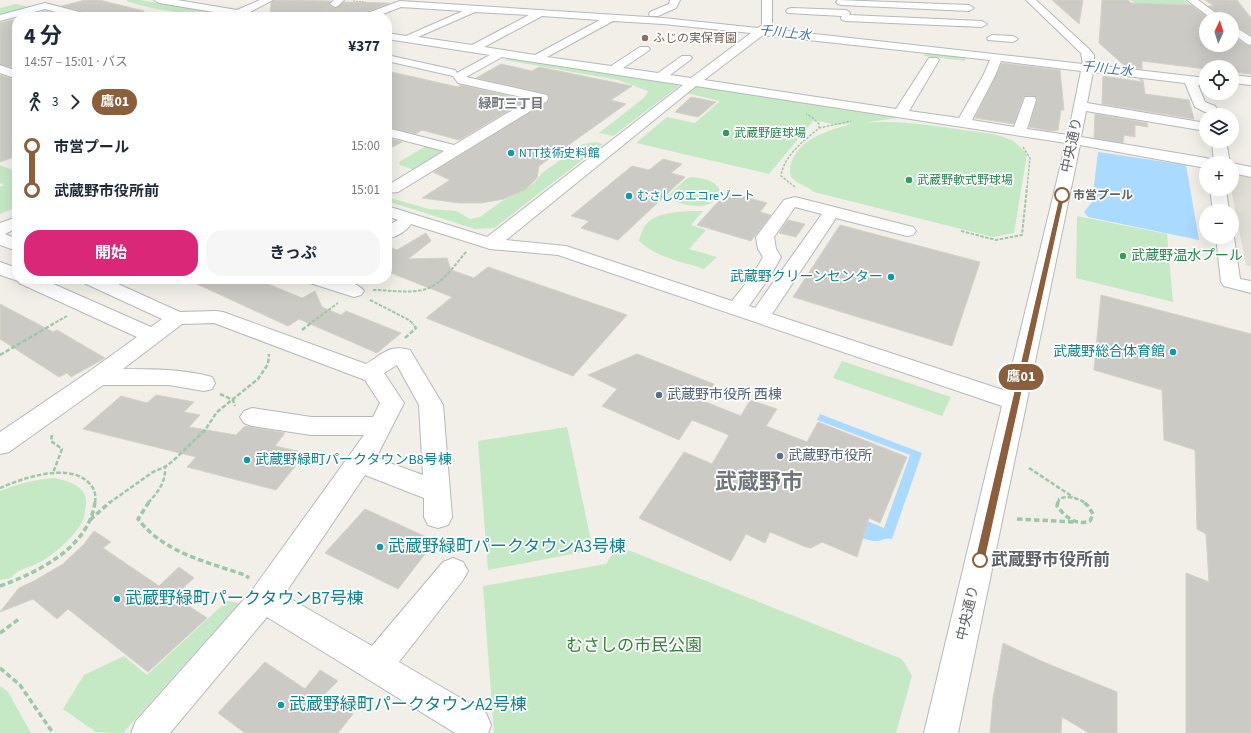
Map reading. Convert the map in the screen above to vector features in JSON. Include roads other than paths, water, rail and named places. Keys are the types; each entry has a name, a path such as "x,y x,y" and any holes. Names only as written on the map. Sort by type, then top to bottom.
{"street":[{"path":"159,0 236,12 268,0"},
{"path":"414,0 654,14 764,29 1199,75"},
{"path":"654,14 673,6 676,0"},
{"path":"490,244 693,83 764,29 767,0"},
{"path":"916,0 966,3 987,29 999,54"},
{"path":"1031,0 1088,55 1088,64"},
{"path":"1192,0 1209,12"},
{"path":"851,35 840,1 966,3"},
{"path":"379,12 400,4 542,12 608,11 663,21 851,35 999,54"},
{"path":"22,12 45,6 68,12"},
{"path":"410,36 476,9"},
{"path":"540,56 569,41 608,11"},
{"path":"790,11 987,29 1013,39"},
{"path":"476,46 542,12"},
{"path":"0,18 12,15"},
{"path":"1239,33 1251,42"},
{"path":"1056,35 1068,36"},
{"path":"392,37 1074,140 1151,135 1199,128"},
{"path":"566,60 580,48 569,41"},
{"path":"616,68 644,49"},
{"path":"965,120 999,54"},
{"path":"392,189 542,98 462,80 458,76 498,55"},
{"path":"663,75 686,58"},
{"path":"392,59 451,73"},
{"path":"900,114 933,60"},
{"path":"1088,64 1199,81"},
{"name":"中央通り","path":"941,733 1074,140 1088,64"},
{"path":"1190,80 1200,104 1208,108"},
{"path":"1239,80 1251,81"},
{"path":"1239,87 1251,88"},
{"path":"1021,128 1030,100"},
{"path":"1080,106 1151,135 1199,159"},
{"path":"392,133 456,150"},
{"path":"1239,169 1251,172"},
{"path":"736,309 762,275 772,257 767,249 765,237 790,203 795,202 907,232"},
{"path":"392,213 490,244 560,250 1015,402"},
{"path":"759,317 828,217"},
{"path":"0,230 12,224"},
{"path":"392,231 402,224"},
{"path":"0,238 12,244"},
{"path":"1226,244 1231,282 1251,287"},
{"path":"0,268 12,273"},
{"path":"37,284 153,336"},
{"path":"102,284 178,318 216,317 276,345 373,375 392,403 370,447 264,599 148,733"},
{"path":"332,284 354,291"},
{"path":"0,445 178,318"},
{"path":"368,373 398,354 402,355 431,405 435,491 438,516"},
{"path":"97,377 169,377 200,383"},
{"path":"252,416 311,426 380,426"},
{"path":"359,462 435,491"},
{"path":"376,666 453,571"},
{"path":"264,599 474,725"}],"water":[{"path":"1098,152 1186,165 1199,240 1088,217 1084,212 1092,202"},
{"path":"820,414 922,453 892,539 888,538 872,541 844,530 850,514 884,528 910,455 817,420"}],"place":[{"name":"ふじの実保育園","path":"645,38"},
{"name":"武蔵野庭球場","path":"726,133"},
{"name":"NTT技術史料館","path":"511,153"},
{"name":"武蔵野軟式野球場","path":"909,180"},
{"name":"市営プール","path":"1062,195"},
{"name":"むさしのエコreゾート","path":"629,196"},
{"name":"武蔵野温水プール","path":"1123,256"},
{"name":"武蔵野クリーンセンター","path":"891,277"},
{"name":"武蔵野総合体育館","path":"1173,352"},
{"name":"武蔵野市役所 西棟","path":"659,395"},
{"name":"武蔵野市役所","path":"780,456"},
{"name":"武蔵野緑町パークタウンB8号棟","path":"247,460"},
{"name":"武蔵野緑町パークタウンA3号棟","path":"380,547"},
{"name":"武蔵野市役所前","path":"980,560"},
{"name":"武蔵野緑町パークタウンB7号棟","path":"117,599"},
{"name":"武蔵野緑町パークタウンA2号棟","path":"281,705"}],"district":[{"name":"緑町三丁目","path":"511,104"},
{"name":"武蔵野市","path":"759,482"}],"water label":[{"name":"千川上水","path":"785,33"},
{"name":"千川上水","path":"1107,69"}],"park label":[{"name":"むさしの市民公園","path":"634,646"}]}
